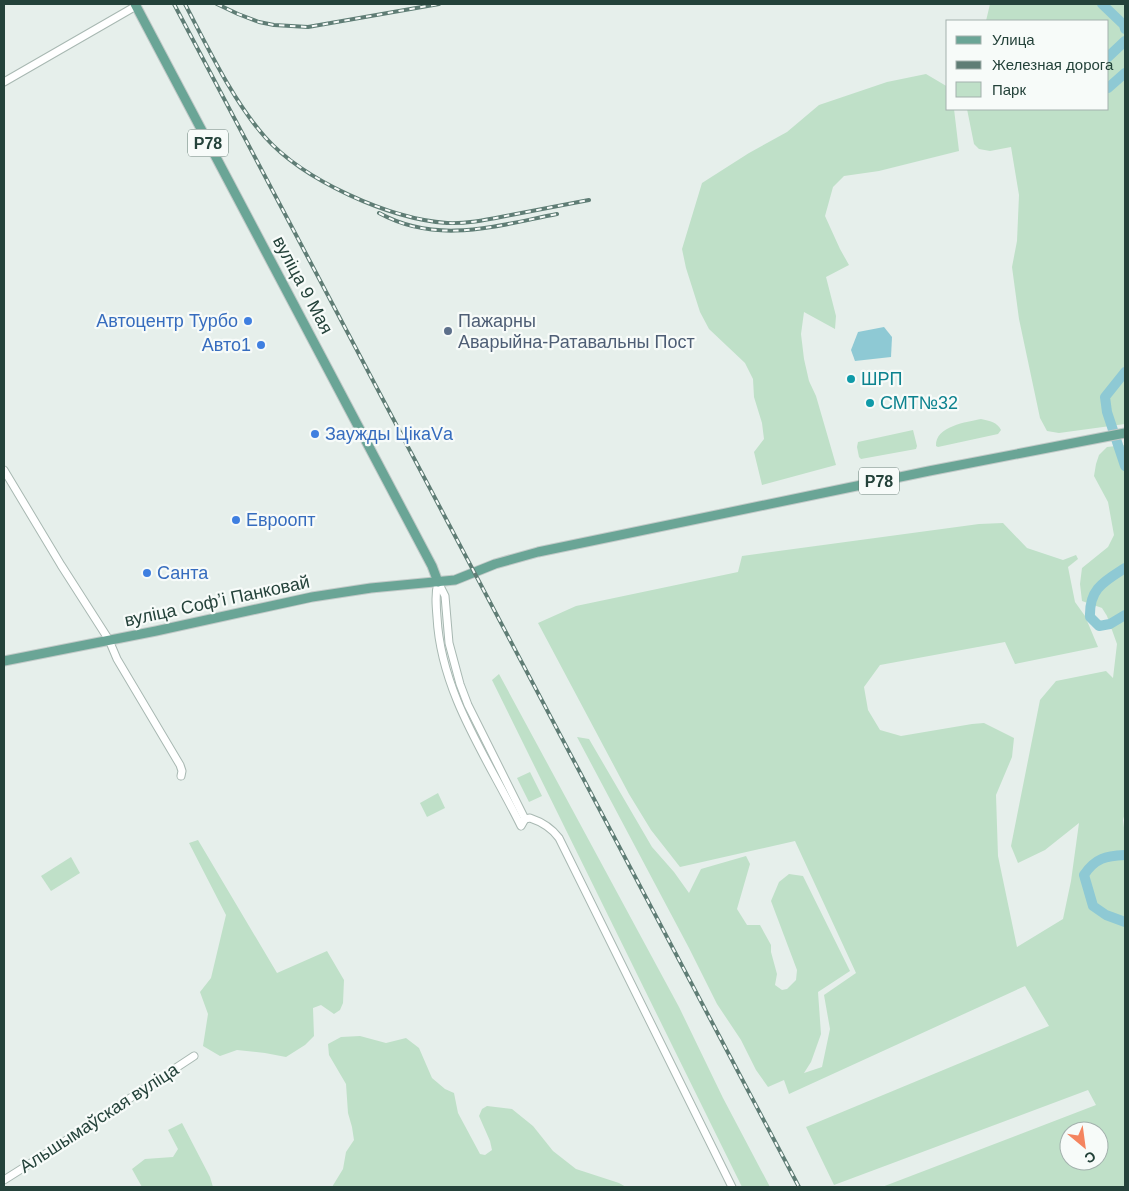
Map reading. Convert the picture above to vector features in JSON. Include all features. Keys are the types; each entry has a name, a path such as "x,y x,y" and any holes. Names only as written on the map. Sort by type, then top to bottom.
{"main road":[{"name":"вуліца 9 Мая","path":"136,5 432,566 438,582"},
{"name":"Р78","path":"438,582 464,578 495,564 546,550 922,472 1125,433"},
{"name":"вуліца Софʼі Панковай","path":"4,661 312,597 371,588 438,582"}],"street":[{"path":"4,82 136,5"},
{"path":"4,470 109,640 116,659 180,765 181,776"},
{"path":"438,582 445,596 449,643 460,684 468,705 525,819"},
{"path":"438,582 436,591 438,628 443,659 451,685 460,708 521,826 525,819"},
{"path":"525,819 530,818 542,822 553,830 559,838 732,1187"},
{"name":"Альшымаўская вуліца","path":"4,1180 194,1056"}],"green space":[{"path":"990,4 1125,4 1125,424 1059,433 1047,431 1040,418 1019,319 1012,267 1017,241 1019,195 1011,147 990,151 979,149 974,144 967,110 1109,110 1109,20 986,20"},
{"path":"926,74 946,86 946,110 954,110 959,151 879,171 844,176 833,187 825,216 849,265 826,277 836,316 835,329 804,312 801,334 809,381 816,396 836,465 762,485 754,452 764,439 762,423 754,397 753,379 745,363 709,329 700,312 682,249 702,183 749,153 787,132 819,105 887,82"},
{"path":"981,419 990,421 1001,430 998,434 936,446 937,439 946,429"},
{"path":"913,430 916,449 861,459 859,457 858,442"},
{"path":"1125,445 1125,813 1123,820 1125,835 1125,1187 882,1187 1096,1105 1088,1090 834,1185 806,1127 1049,1026 1025,986 789,1094 784,1080 768,1087 756,1070 741,1040 717,1004 577,737 589,739 652,847 689,893 701,869 746,856 750,864 737,909 747,925 760,925 771,945 777,974 775,985 782,990 787,989 796,980 797,970 771,901 779,882 789,874 803,876 850,971 818,992 821,1034 811,1062 804,1073 822,1067 830,1029 824,995 856,973 795,841 680,867 651,830 629,794 538,623 576,606 738,572 742,556 979,524 1003,523 1027,548 1063,560 1076,555 1078,559 1068,567 1075,602 1085,616 1098,647 1015,664 1005,642 880,665 864,687 868,710 880,730 901,736 984,723 1014,738 1012,757 996,795 998,856 1017,947 1063,919 1071,881 1079,823 1045,850 1018,863 1011,846 1040,700 1056,681 1106,671 1113,678 1117,644 1107,616 1102,608 1082,601 1080,584 1082,568 1108,547 1114,535 1108,502 1094,476 1099,455 1107,447"},
{"path":"499,674 679,1007 723,1098 770,1187 742,1187 492,680"},
{"path":"530,772 542,796 529,802 517,778"},
{"path":"438,793 445,808 427,817 420,803"},
{"path":"198,840 277,973 327,951 344,980 343,1003 340,1010 334,1014 321,1005 313,1008 314,1036 305,1045 286,1057 237,1050 220,1056 203,1046 208,1014 200,992 211,978 226,915 189,843"},
{"path":"71,857 80,873 51,891 41,876"},
{"path":"360,1036 386,1043 406,1038 419,1048 432,1078 445,1089 454,1093 458,1113 480,1154 485,1155 492,1150 479,1116 482,1109 487,1106 512,1109 533,1126 553,1151 576,1169 626,1187 332,1187 343,1169 346,1152 354,1140 348,1113 346,1084 329,1055 328,1044 341,1037"},
{"path":"182,1123 210,1177 213,1187 142,1187 132,1169 145,1159 173,1157 178,1149 168,1130"}],"water":[{"path":"884,327 892,337 891,357 855,361 851,350 858,332"}],"waterway":[{"path":"1102,4 1124,25 1125,29"},
{"path":"1109,56 1125,41"},
{"path":"1109,87 1125,73"},
{"path":"1125,372 1105,397 1107,412 1125,466"},
{"path":"1125,568 1099,587 1092,600 1090,617 1099,626 1110,624 1125,615"},
{"path":"1125,855 1112,856 1097,861 1084,875 1093,906 1106,915 1125,922"}],"railway":[{"path":"174,4 799,1187"},
{"path":"185,4 231,90 253,123 281,153 301,168 348,195 399,214 447,223 479,221 589,200"},
{"path":"217,4 259,22 308,27 439,4"},
{"path":"379,213 401,223 445,231 489,227 557,214"}],"place":[{"name":"Автоцентр Турбо","path":"248,321"},
{"name":"Пажарны Аварыйна-Ратавальны Пост","path":"448,331"},
{"name":"Авто1","path":"261,345"},
{"name":"ШРП","path":"851,379"},
{"name":"СМТ№32","path":"870,403"},
{"name":"Заужды ЦікаVа","path":"315,434"},
{"name":"Евроопт","path":"236,520"},
{"name":"Санта","path":"147,573"}]}
